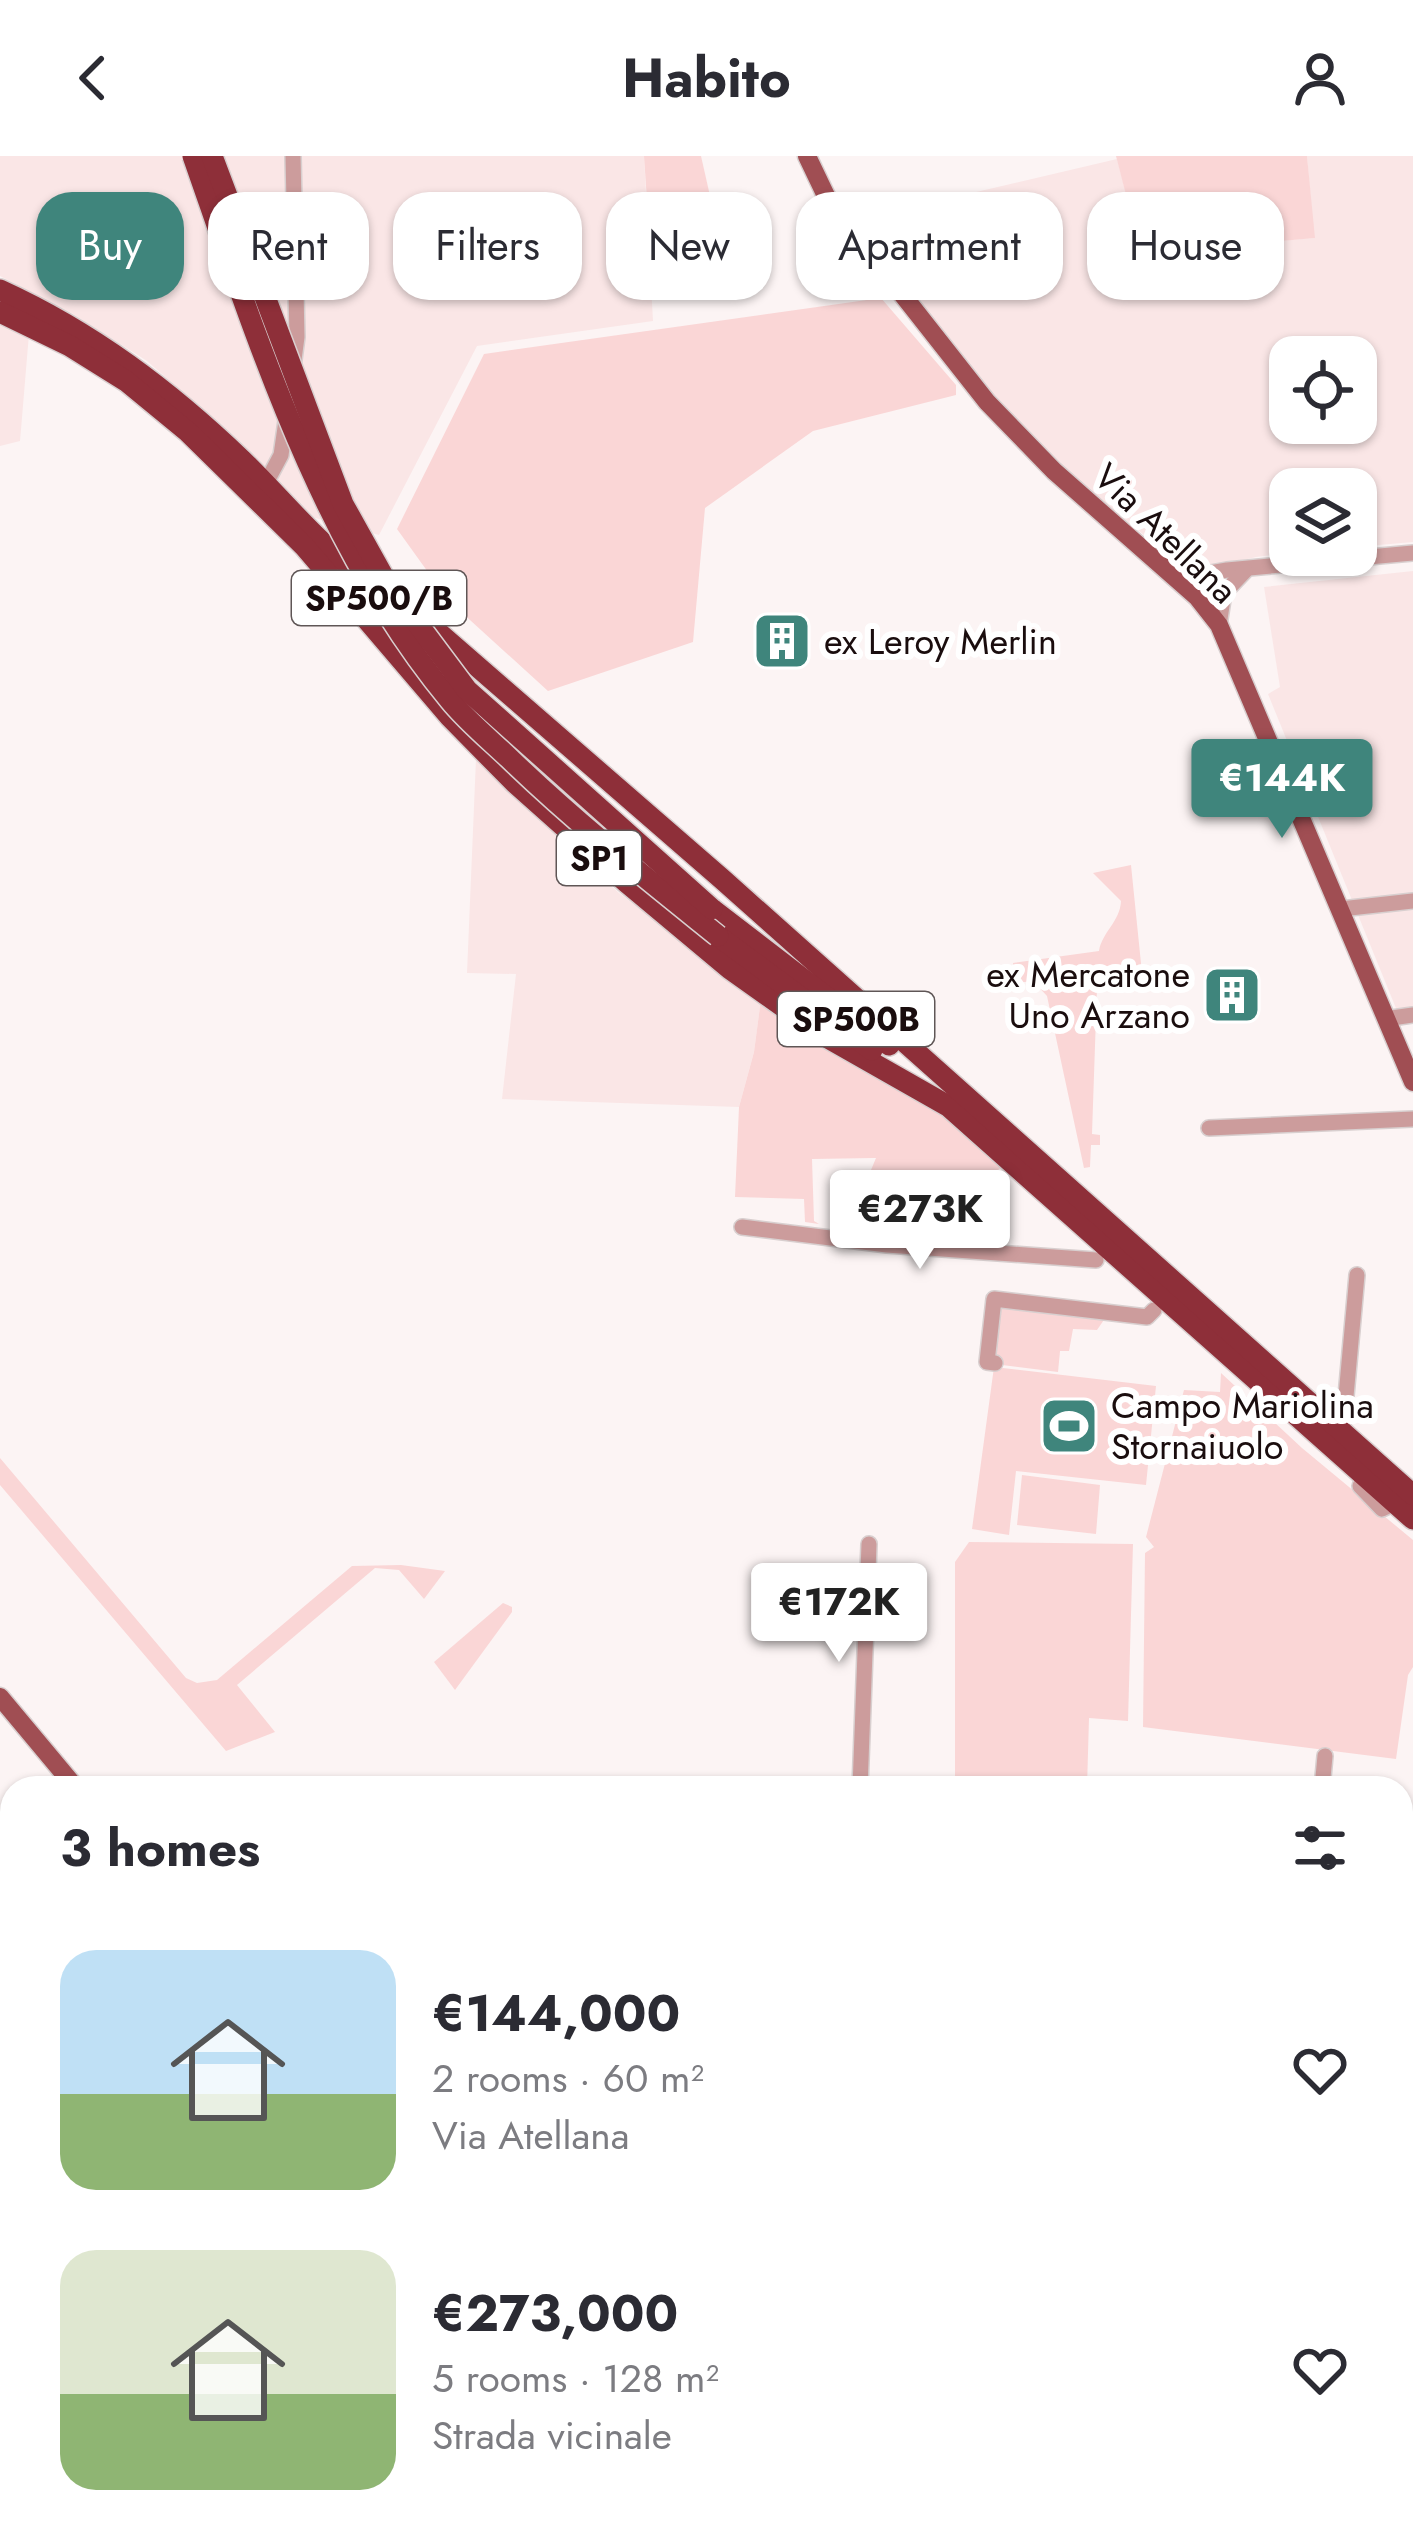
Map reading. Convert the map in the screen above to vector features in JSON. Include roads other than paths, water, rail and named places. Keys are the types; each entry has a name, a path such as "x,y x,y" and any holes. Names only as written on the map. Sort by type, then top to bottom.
{"highway":[{"name":"SP500/B","path":"193,156 238,285 334,524 402,635 452,702 569,817 718,936"},
{"name":"SP500/B","path":"212,156 343,504 387,583 467,690 712,909"},
{"name":"SP1","path":"0,290 73,327 138,369 333,554 438,630 999,1129 1404,1499 1413,1519"},
{"name":"SP1","path":"0,312 70,346 126,381 188,432 304,546 450,717 515,783 626,882 730,968 823,1035 948,1106 1404,1499"},
{"name":"SP500B","path":"712,909 999,1129"},
{"name":"SP500B","path":"718,936 948,1106"}],"main road":[{"name":"Via Atellana","path":"807,156 828,200 987,402 1054,471 1177,579 1219,625 1413,1082"},
{"path":"0,1697 66,1776"},
{"path":"0,1716 50,1776"}],"street":[{"path":"265,485 281,455 297,337 292,156"},
{"path":"1177,579 1413,553"},
{"path":"1219,625 1224,593 1245,571"},
{"path":"1341,909 1413,901"},
{"path":"1385,1019 1413,1015"},
{"path":"1209,1128 1413,1119"},
{"path":"742,1227 887,1245 1096,1260"},
{"path":"1345,1406 1357,1275"},
{"path":"995,1363 987,1362 994,1300 1147,1317 1154,1310"},
{"path":"1360,1486 1382,1509 1404,1499"},
{"path":"860,1776 869,1544"},
{"path":"1323,1776 1325,1756"}],"place":[{"name":"ex Leroy Merlin","path":"782,641"},
{"name":"ex Mercatone Uno Arzano","path":"1232,995"},
{"name":"Campo Mariolina Stornaiuolo","path":"1069,1426"}]}
